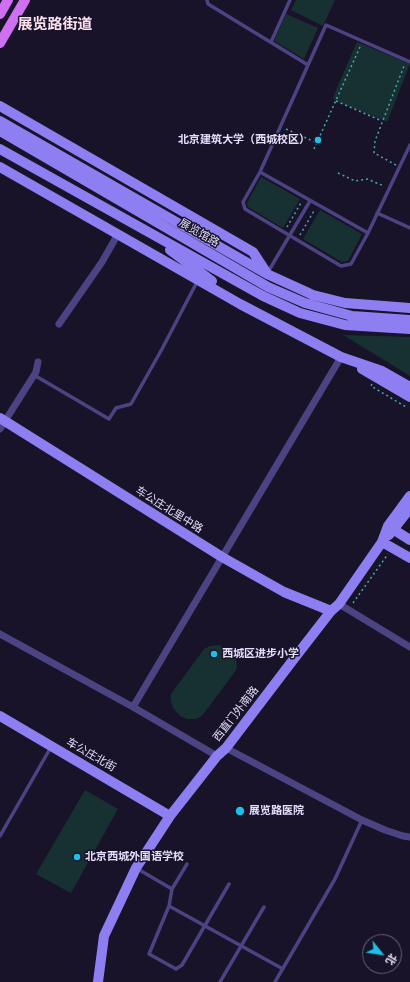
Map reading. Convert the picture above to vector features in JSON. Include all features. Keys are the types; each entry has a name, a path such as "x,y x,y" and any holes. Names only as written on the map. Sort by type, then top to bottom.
{"main road":[{"path":"0,14 8,0"},
{"path":"0,43 25,0"}],"street":[{"name":"展览馆路","path":"0,106 253,252 267,274"},
{"name":"展览馆路","path":"0,121 267,274 313,295 339,301 399,308 410,307"},
{"name":"展览馆路","path":"0,131 268,287 305,303 352,316 405,324"},
{"name":"展览馆路","path":"0,149 263,296 300,313 345,325 405,324"},
{"path":"76,150 117,188"},
{"path":"0,167 240,304 341,357 410,397"},
{"path":"134,224 240,304"},
{"path":"58,324 102,262 118,234"},
{"path":"341,357 382,371 410,386"},
{"path":"133,707 341,357"},
{"path":"2,423 36,372 38,362"},
{"name":"车公庄北里中路","path":"2,423 222,557 284,592 331,611"},
{"path":"391,528 410,496"},
{"path":"391,528 410,508"},
{"path":"391,528 410,540"},
{"name":"西直门外南路","path":"98,982 104,936 136,868 170,816 217,756 226,748 331,611 339,604 391,528"},
{"path":"382,542 410,558"},
{"path":"339,604 410,647"},
{"path":"0,634 133,707 217,756"},
{"name":"车公庄北街","path":"0,716 170,816"},
{"path":"226,748 362,820 385,830 403,836 410,836"}],"lane":[{"path":"207,0 208,4 308,65"},
{"path":"271,42 290,0"},
{"path":"408,61 326,25 260,172 243,202 245,209 341,266 351,264 368,233 410,144"},
{"path":"260,172 368,233"},
{"path":"267,274 310,201"},
{"path":"377,213 410,228"},
{"path":"34,375 109,419 116,408 131,404 198,280"},
{"path":"0,836 52,746"},
{"path":"275,982 335,879 362,820"},
{"path":"187,864 172,889 169,906 149,954 176,969 182,965 229,884"},
{"path":"136,868 172,889"},
{"path":"169,906 283,969"},
{"path":"220,982 264,906"}],"path":[{"path":"314,149 363,41"},
{"path":"400,167 374,154 375,141 382,121 408,61"},
{"path":"336,100 382,121"},
{"path":"280,126 317,143"},
{"path":"338,173 355,181 367,179 389,188"},
{"path":"284,232 304,198"},
{"path":"297,240 318,205"},
{"path":"376,377 371,386 406,407"},
{"path":"348,610 391,550"}],"green space":[{"path":"296,0 335,0 323,26 291,10"},
{"path":"286,14 318,28 304,59 274,41"},
{"path":"357,42 410,64 387,122 336,101 333,97"},
{"path":"261,177 300,199 283,228 248,207 247,203"},
{"path":"320,210 362,234 348,261 342,262 303,239"},
{"path":"343,335 410,337 410,376 384,360"},
{"path":"219,645 232,652 236,660 237,667 234,673 202,716 196,719 187,719 180,716 173,708 171,694 204,649 210,646"},
{"path":"85,790 118,809 71,893 36,874"}],"place":[{"name":"北京建筑大学（西城校区）","path":"318,140"},
{"name":"西城区进步小学","path":"214,654"},
{"name":"展览路医院","path":"240,811"},
{"name":"北京西城外国语学校","path":"77,857"}],"district":[{"name":"展览路街道","path":"55,25"}]}
